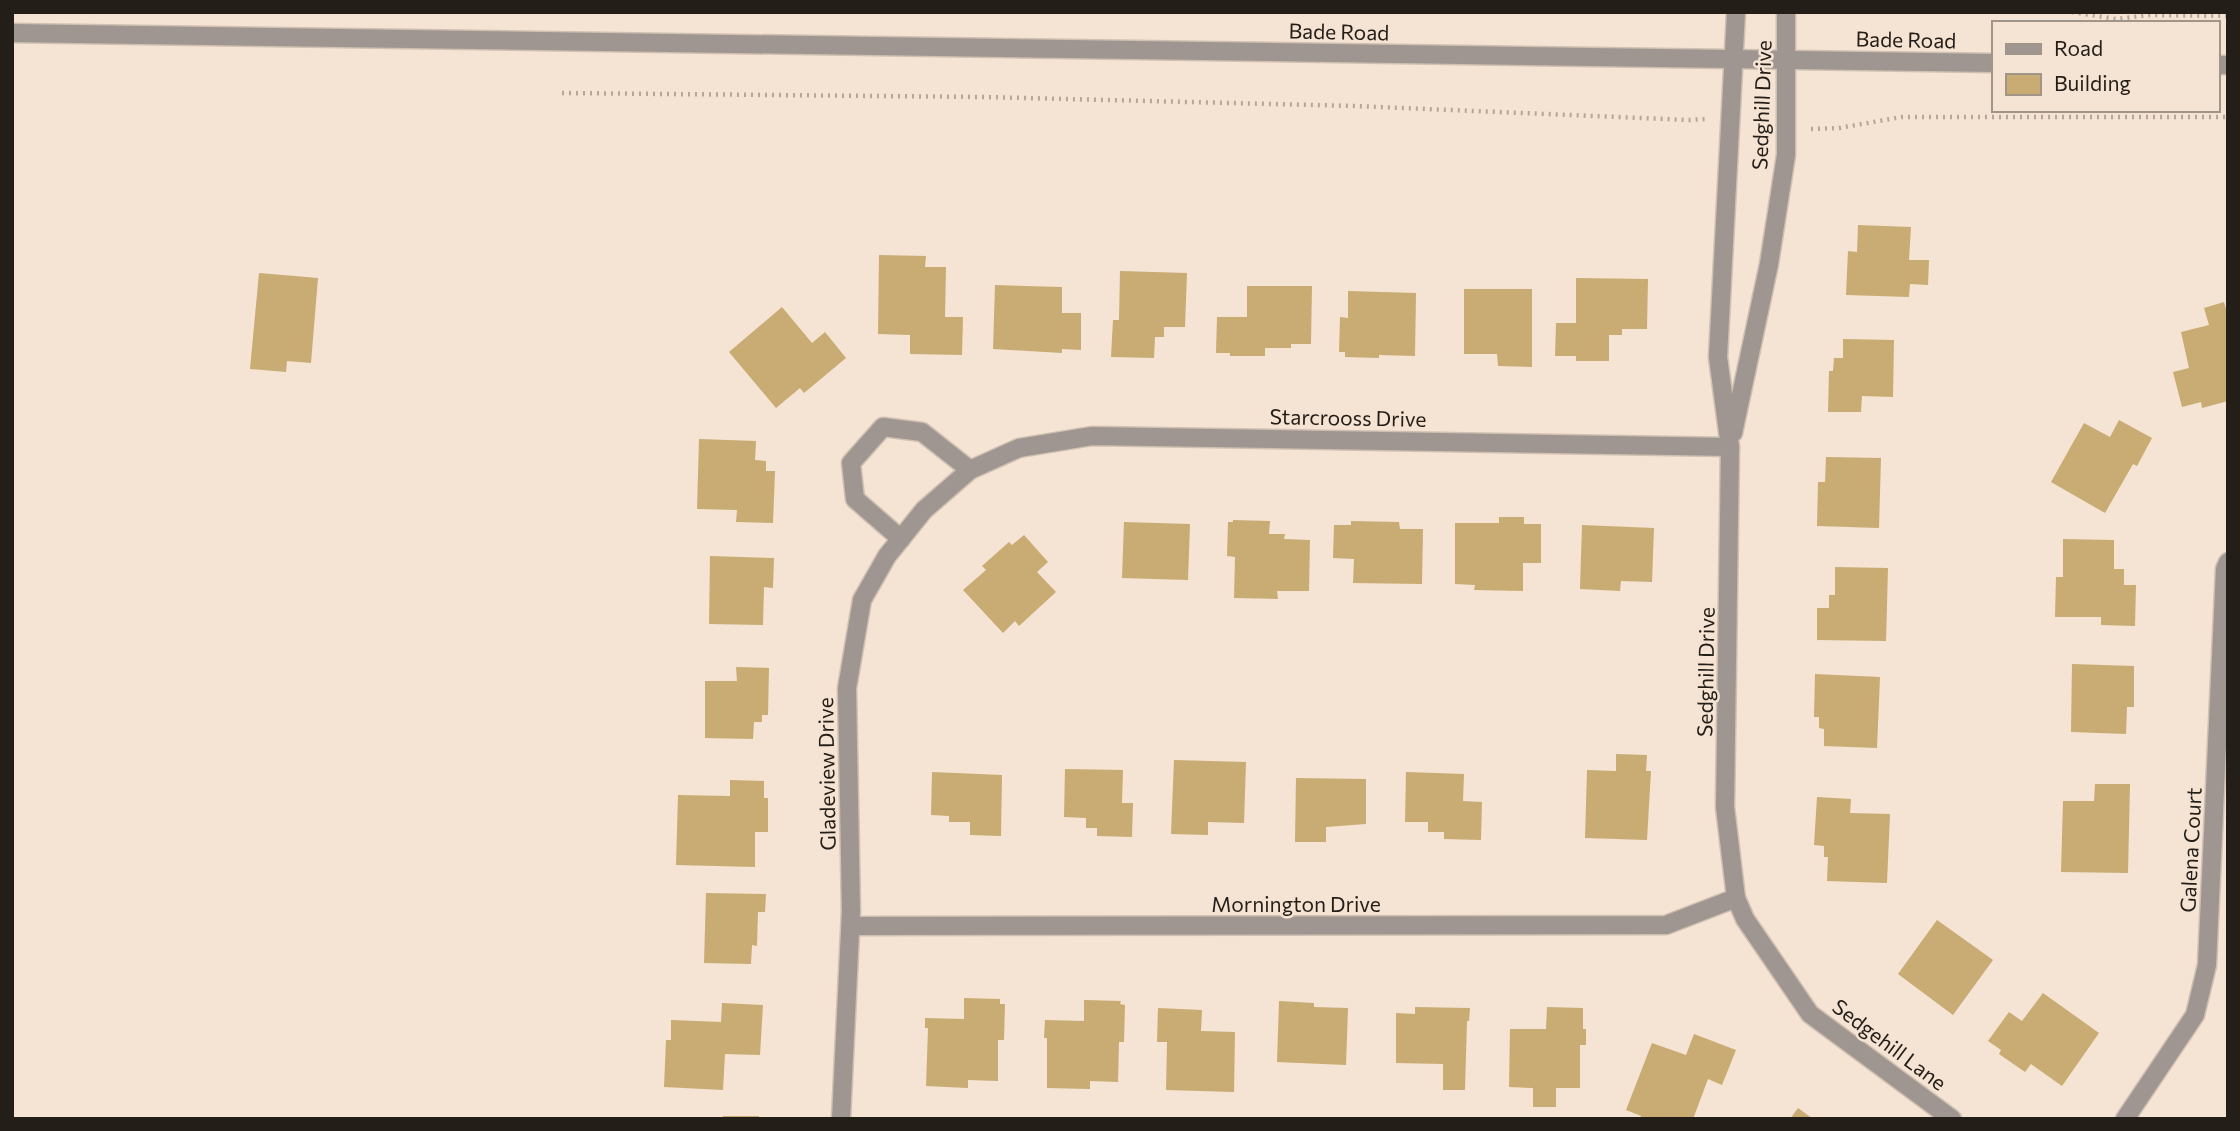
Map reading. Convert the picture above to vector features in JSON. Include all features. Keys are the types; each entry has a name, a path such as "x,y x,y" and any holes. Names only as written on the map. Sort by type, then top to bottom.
{"street":[{"name":"Sedghill Drive","path":"1736,12 1718,357 1730,447 1725,807 1736,898"},
{"name":"Sedghill Drive","path":"1730,447 1769,264 1786,155 1786,12"},
{"name":"Bade Road","path":"12,33 1992,63"},
{"path":"901,539 855,499 851,463 883,427 922,432 970,470"},
{"name":"Starcrooss Drive","path":"970,470 1018,448 1092,436 1730,447"},
{"name":"Gladeview Drive","path":"841,1119 850,926 847,688 862,600 887,556 924,510 970,470"},
{"name":"Galena Court","path":"2125,1119 2195,1015 2207,965 2225,569 2228,562"},
{"name":"Mornington Drive","path":"850,926 1666,925 1736,898"},
{"name":"Sedgehill Lane","path":"1736,898 1745,919 1810,1014 1952,1119"}],"path":[{"path":"2072,12 2116,19 2150,15 2228,16"},
{"path":"562,93 1010,98 1355,106 1689,120 1698,118"},
{"path":"1812,129 1839,128 1902,117 2228,117"}],"building":[{"path":"1858,225 1911,227 1909,260 1929,260 1928,285 1910,284 1909,297 1846,295 1848,251 1857,252"},
{"path":"879,255 926,256 925,267 946,267 945,317 963,317 962,355 910,354 910,335 878,334"},
{"path":"1120,271 1187,273 1185,327 1164,327 1164,337 1155,337 1154,358 1111,357 1113,320 1119,320"},
{"path":"259,273 318,278 311,363 287,361 286,372 250,369"},
{"path":"1576,278 1648,279 1647,329 1622,329 1622,335 1609,335 1609,361 1576,361 1576,356 1555,356 1556,323 1576,323"},
{"path":"995,285 1062,287 1062,313 1081,313 1081,350 1062,349 1062,353 993,349"},
{"path":"1247,286 1312,286 1311,344 1291,344 1291,348 1265,348 1265,356 1230,356 1230,353 1216,353 1217,317 1247,317"},
{"path":"1464,289 1532,289 1532,367 1498,366 1497,354 1464,354"},
{"path":"1348,291 1416,293 1415,356 1345,357 1345,352 1339,352 1340,317 1348,318"},
{"path":"2224,302 2228,316 2228,401 2202,408 2201,402 2182,407 2173,372 2189,368 2181,332 2209,325 2204,308"},
{"path":"782,307 812,343 825,332 846,358 804,393 800,388 776,408 729,352"},
{"path":"1843,339 1894,340 1893,397 1862,396 1861,412 1828,412 1829,371 1833,371 1834,358 1843,358"},
{"path":"2119,420 2152,438 2137,466 2133,464 2105,513 2051,482 2084,423 2110,437"},
{"path":"699,439 756,441 755,460 766,461 766,471 775,471 773,523 736,522 737,510 697,509"},
{"path":"1826,457 1881,458 1879,528 1817,526 1818,482 1825,482"},
{"path":"1499,517 1524,517 1524,524 1541,524 1541,563 1523,563 1523,591 1474,590 1475,585 1455,584 1455,523 1499,523"},
{"path":"1270,521 1269,534 1285,534 1284,539 1310,540 1309,591 1277,591 1278,599 1234,598 1235,557 1227,556 1228,522"},
{"path":"1351,521 1399,522 1400,529 1423,529 1422,584 1353,583 1354,559 1333,558 1334,525 1351,525"},
{"path":"1124,522 1190,524 1188,580 1122,578"},
{"path":"1582,525 1654,528 1652,582 1621,581 1620,591 1580,589"},
{"path":"1024,535 1048,562 1037,572 1056,592 1019,626 1015,621 1003,633 963,590 986,570 982,566 1009,542 1012,545"},
{"path":"2063,539 2114,540 2114,569 2124,569 2124,585 2136,585 2135,626 2101,625 2101,617 2055,617 2056,577 2063,577"},
{"path":"710,556 774,558 773,588 764,587 763,625 709,624"},
{"path":"1835,567 1888,568 1886,641 1817,640 1817,608 1829,608 1829,595 1835,595"},
{"path":"2072,664 2134,666 2134,707 2127,707 2126,734 2071,732"},
{"path":"736,667 769,668 768,715 762,715 762,722 754,722 753,739 705,738 705,681 737,681"},
{"path":"1815,674 1880,677 1877,748 1824,746 1824,729 1819,728 1819,717 1814,717"},
{"path":"1616,754 1647,755 1646,771 1651,771 1647,840 1585,838 1587,770 1616,771"},
{"path":"1174,760 1246,762 1244,823 1208,822 1208,835 1171,834"},
{"path":"1065,769 1123,770 1122,803 1133,803 1132,837 1097,836 1097,828 1086,828 1086,818 1064,817"},
{"path":"932,772 1002,775 1001,836 970,835 970,822 949,822 949,816 931,815"},
{"path":"1406,772 1464,774 1463,801 1482,802 1481,840 1444,839 1444,832 1428,832 1428,822 1405,822"},
{"path":"1296,778 1366,779 1366,824 1326,827 1326,842 1295,842"},
{"path":"730,780 764,781 764,798 768,798 768,832 755,832 755,867 676,865 678,795 730,796"},
{"path":"2095,784 2130,784 2128,873 2061,872 2063,801 2094,801"},
{"path":"1817,797 1851,799 1850,813 1890,814 1887,883 1827,881 1828,857 1824,857 1824,846 1814,845"},
{"path":"706,893 766,894 765,912 758,912 757,946 752,945 751,964 704,963"},
{"path":"1937,920 1993,960 1953,1015 1898,974"},
{"path":"2043,993 2099,1033 2062,1086 2031,1064 2025,1072 1999,1054 2001,1050 1988,1041 2009,1012 2022,1021"},
{"path":"964,998 1000,999 1000,1004 1005,1004 1004,1040 998,1040 998,1081 968,1080 968,1088 926,1086 928,1028 925,1028 925,1018 964,1019"},
{"path":"1084,1000 1121,1001 1120,1004 1125,1005 1124,1042 1119,1042 1118,1082 1090,1081 1090,1089 1047,1088 1045,1020 1084,1021"},
{"path":"1279,1001 1314,1003 1314,1007 1348,1008 1346,1065 1277,1062"},
{"path":"722,1003 763,1005 760,1055 725,1054 723,1090 664,1087 666,1040 671,1040 671,1020 721,1022"},
{"path":"1415,1007 1470,1008 1467,1021 1465,1090 1443,1090 1443,1064 1396,1063 1396,1013 1415,1014"},
{"path":"1547,1007 1583,1008 1586,1045 1580,1045 1580,1088 1556,1088 1556,1107 1533,1107 1533,1088 1509,1087 1510,1029 1546,1029"},
{"path":"1158,1008 1202,1010 1201,1031 1235,1032 1234,1092 1166,1090 1167,1042 1157,1042"},
{"path":"1694,1034 1736,1050 1722,1085 1708,1079 1693,1119 1640,1119 1641,1116 1626,1110 1652,1043 1686,1055"},
{"path":"1798,1108 1813,1119 1790,1119"},
{"path":"723,1116 759,1116 759,1119 722,1119"}]}
